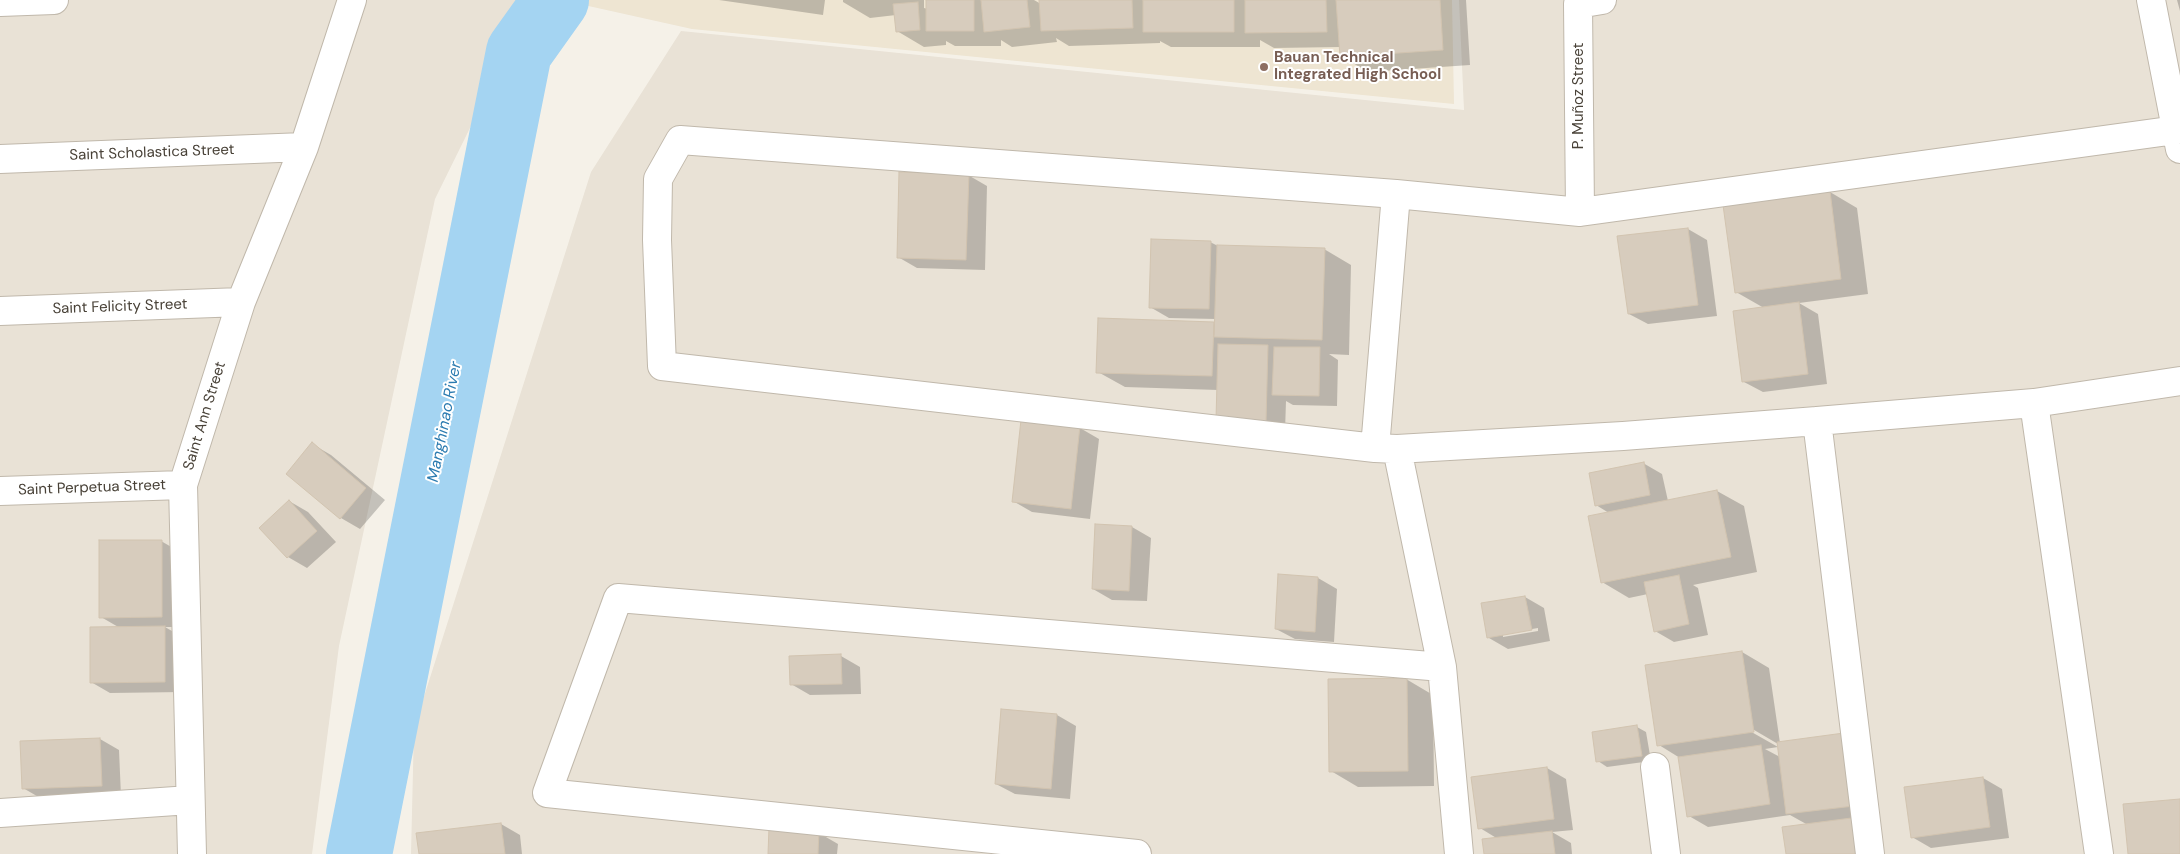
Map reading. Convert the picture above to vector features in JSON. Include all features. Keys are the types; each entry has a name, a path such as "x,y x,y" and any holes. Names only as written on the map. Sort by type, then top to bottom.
{"street":[{"path":"0,2 54,0"},
{"name":"Saint Ann Street","path":"192,854 183,485 241,302 304,147 352,0"},
{"name":"P. Muñoz Street","path":"1580,212 1578,4 1602,0"},
{"path":"2151,0 2178,139 1580,212 1396,194 680,140 658,179 662,366 1386,449 1623,436 1817,421 2034,402 2180,381"},
{"name":"Saint Scholastica Street","path":"0,159 304,147"},
{"path":"1396,194 1386,449 1442,667 1459,854"},
{"name":"Saint Felicity Street","path":"0,311 241,302"},
{"path":"2034,402 2099,854"},
{"path":"1817,421 1870,854"},
{"name":"Saint Perpetua Street","path":"0,491 183,485"},
{"path":"1136,854 547,793 618,598 1442,667"},
{"path":"1655,767 1666,854"},
{"path":"0,813 190,800"}],"shaded area":[{"path":"0,0 533,0 435,199 339,646 312,854 0,854"},
{"name":"Bauan Technical Integrated High School","path":"587,0 1452,0 1454,104 692,29 584,5"},
{"path":"1459,0 2180,0 2180,854 411,854 414,728 591,172 681,31 1464,110"}],"building":[{"path":"926,0 974,0 974,31 926,31"},
{"path":"981,0 1027,0 1030,27 984,32"},
{"path":"1039,0 1132,0 1133,28 1041,31"},
{"path":"1143,0 1234,0 1234,32 1143,32"},
{"path":"1245,0 1326,0 1327,32 1245,33"},
{"path":"1336,0 1440,0 1443,50 1340,57"},
{"path":"918,2 920,30 896,32 893,4"},
{"path":"899,172 969,174 966,260 897,258"},
{"path":"1830,191 1841,279 1735,293 1723,205"},
{"path":"1688,228 1698,305 1628,314 1617,236"},
{"path":"1151,239 1211,241 1209,309 1149,308"},
{"path":"1217,245 1325,248 1322,340 1214,337"},
{"path":"1799,302 1808,374 1742,382 1733,311"},
{"path":"1098,318 1214,322 1212,376 1096,373"},
{"path":"1218,344 1268,345 1266,422 1216,420"},
{"path":"1274,347 1320,347 1319,396 1272,395"},
{"path":"1021,420 1080,426 1071,509 1012,502"},
{"path":"312,442 366,488 340,519 286,474"},
{"path":"1644,462 1650,495 1595,506 1589,473"},
{"path":"1717,490 1731,557 1601,583 1588,516"},
{"path":"289,500 317,531 287,558 259,528"},
{"path":"1095,524 1132,526 1129,591 1092,589"},
{"path":"99,540 162,540 162,617 99,618"},
{"path":"1278,574 1318,577 1315,632 1275,629"},
{"path":"1679,575 1689,624 1654,632 1644,582"},
{"path":"1525,596 1532,630 1487,638 1481,603"},
{"path":"165,626 165,682 90,683 90,627"},
{"path":"1742,651 1754,732 1657,746 1645,665"},
{"path":"841,654 842,684 790,685 789,656"},
{"path":"1407,678 1408,771 1329,772 1328,679"},
{"path":"1001,709 1057,714 1051,789 995,784"},
{"path":"1637,725 1642,756 1596,762 1592,732"},
{"path":"1844,733 1854,806 1786,814 1777,742"},
{"path":"100,738 102,786 22,789 20,741"},
{"path":"1761,745 1770,804 1687,817 1678,757"},
{"path":"1547,767 1554,819 1478,829 1471,777"},
{"path":"1983,777 1990,827 1911,838 1904,787"},
{"path":"2180,799 2180,854 2128,854 2123,804"},
{"path":"1859,817 1864,854 1786,854 1782,827"},
{"path":"501,823 505,854 419,854 416,833"},
{"path":"769,828 819,831 818,854 768,854"},
{"path":"1552,831 1555,854 1484,854 1482,839"}],"waterway":[{"name":"Manghinao River","path":"359,854 519,52 556,0"}],"place":[{"name":"Bauan Technical Integrated High School","path":"1264,67"}]}
